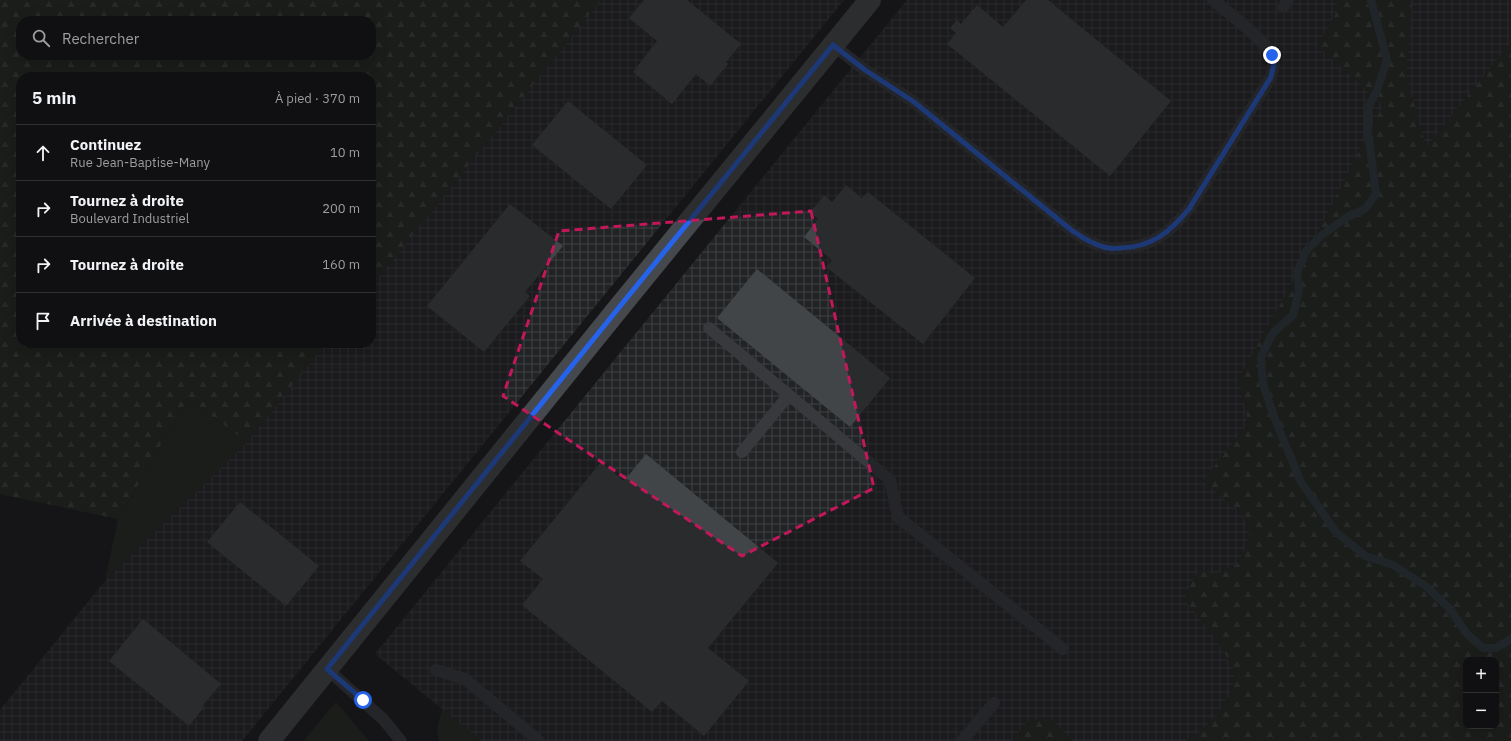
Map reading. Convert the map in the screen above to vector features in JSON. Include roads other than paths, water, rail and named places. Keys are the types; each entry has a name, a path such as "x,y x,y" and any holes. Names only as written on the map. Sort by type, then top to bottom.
{"street":[{"path":"269,741 611,316 870,0"}],"lane":[{"path":"833,45 865,70 914,102 1070,229 1091,242 1109,248 1129,248 1149,243 1165,234 1178,223 1189,209 1271,77 1274,64 1272,55 1265,44 1213,0"},
{"path":"709,328 788,396 890,480 898,517 1063,650"},
{"path":"742,452 788,396"},
{"path":"327,669 383,719 401,741"},
{"path":"436,670 465,679 539,741"},
{"path":"962,741 994,702"}],"waterway":[{"path":"1371,0 1387,60 1377,90 1368,108 1368,131 1376,194 1365,209 1349,216 1322,235 1307,250 1297,272 1299,291 1293,315 1273,333 1261,357 1263,384 1276,422 1301,482 1336,532 1365,556 1393,565 1427,587 1451,610 1466,633 1483,648 1496,648 1511,639"}]}
